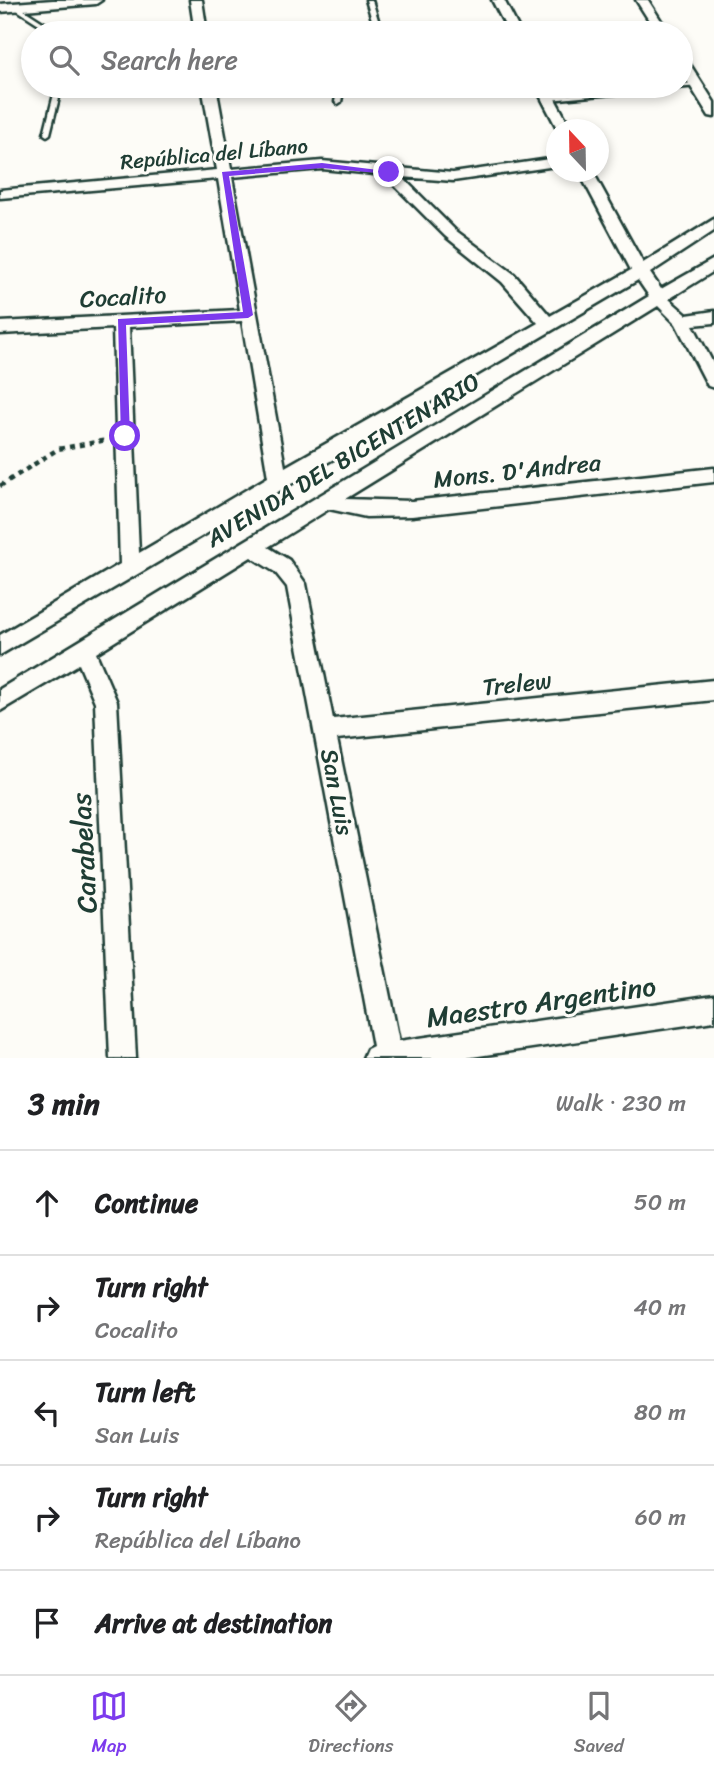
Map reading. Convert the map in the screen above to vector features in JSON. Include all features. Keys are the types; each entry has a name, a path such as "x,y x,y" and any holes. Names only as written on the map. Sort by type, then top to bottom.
{"street":[{"path":"0,8 96,0"},
{"path":"196,0 199,21"},
{"path":"498,0 509,21"},
{"path":"642,0 655,21"},
{"path":"693,80 714,113"},
{"path":"211,98 278,480"},
{"path":"549,98 560,119"},
{"name":"República del Líbano","path":"0,194 322,165 453,177 546,163"},
{"path":"389,172 442,226 508,278 549,325"},
{"path":"591,182 640,272 659,298 683,321 714,382"},
{"name":"AVENIDA DEL BICENTENARIO","path":"0,646 278,480 640,272 714,224"},
{"name":"AVENIDA DEL BICENTENARIO","path":"0,701 714,264"},
{"name":"Cocalito","path":"0,328 248,315"},
{"path":"683,321 714,317"},
{"path":"121,322 130,569"},
{"name":"Mons. D'Andrea","path":"326,501 341,507 378,508 441,504 714,475"},
{"name":"San Luis","path":"251,547 282,566 296,584 385,1057"},
{"name":"Carabelas","path":"84,649 106,702 123,1058"},
{"name":"Trelew","path":"325,730 714,690"},
{"name":"Maestro Argentino","path":"385,1057 714,1008"}],"lane":[{"path":"369,0 375,21"},
{"path":"16,6 39,21"},
{"path":"47,134 56,98"},
{"path":"338,102 339,98"}],"path":[{"path":"0,486 58,449 125,436"}],"route":[{"path":"125,436 121,322 248,315 225,174 322,165 389,172"}]}
